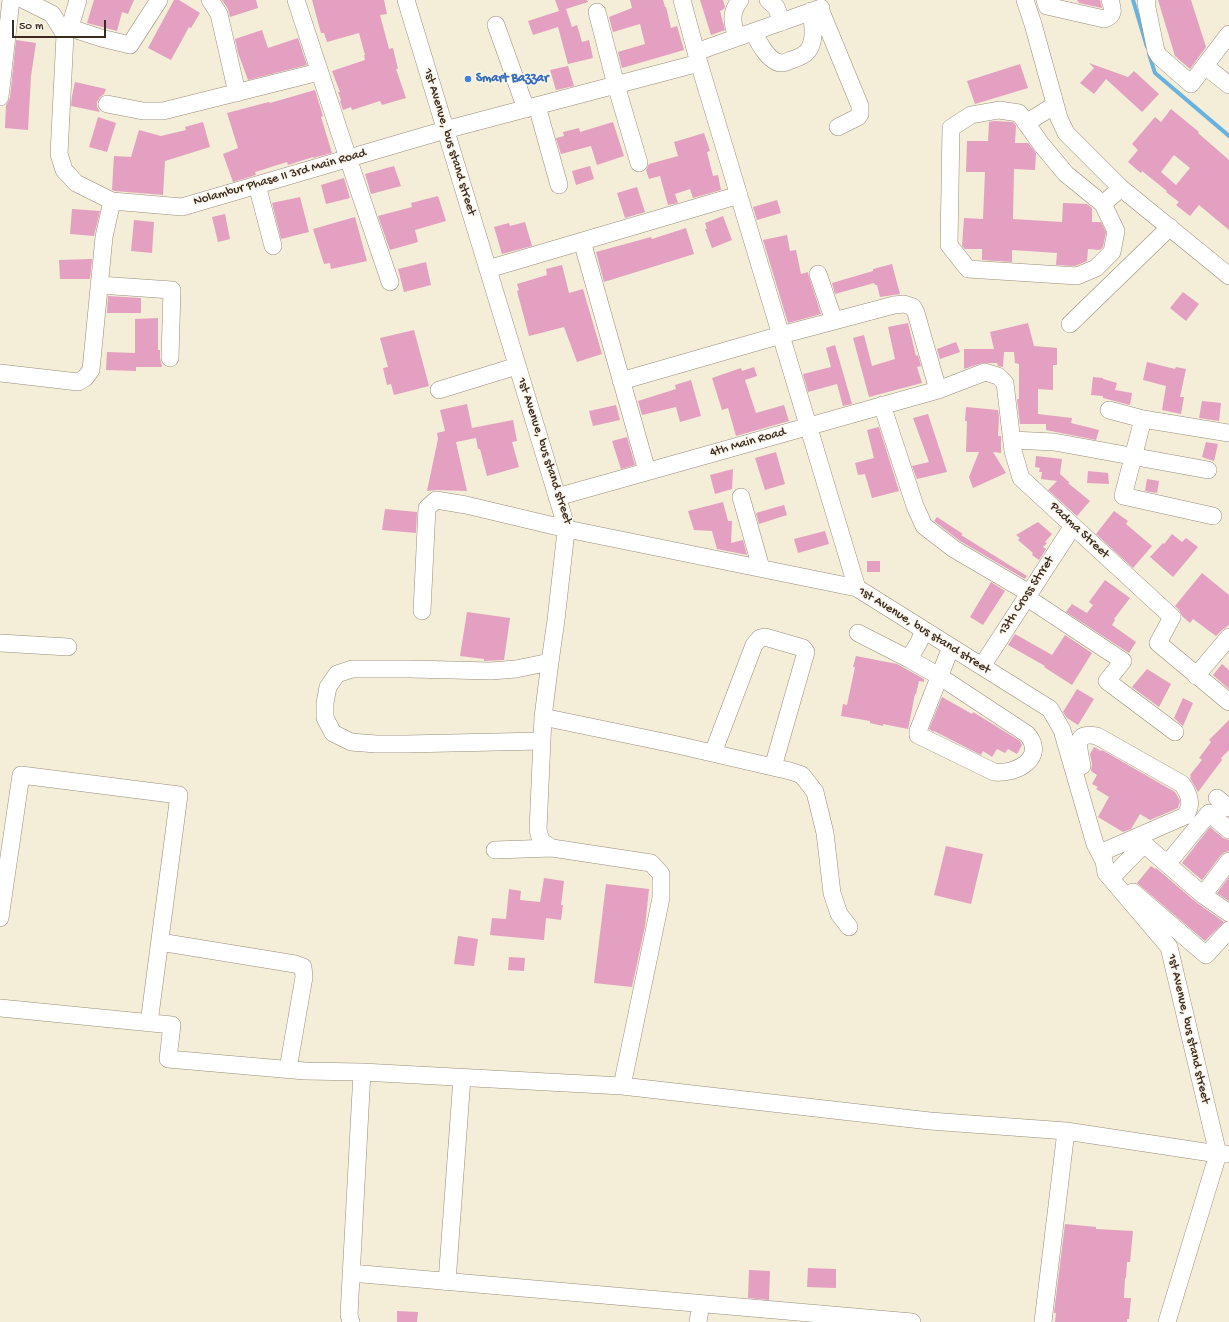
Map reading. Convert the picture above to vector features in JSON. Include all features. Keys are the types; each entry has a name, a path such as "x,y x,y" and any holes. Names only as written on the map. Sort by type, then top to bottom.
{"street":[{"path":"0,97 11,0"},
{"path":"24,0 52,14 64,26 130,45 159,0"},
{"path":"0,373 78,382 85,378 91,370 104,237 112,201 76,183 64,170 59,154 65,34 64,26 78,0"},
{"path":"210,0 218,14 237,93"},
{"path":"296,0 390,282"},
{"path":"682,0 857,588"},
{"path":"737,37 732,20 734,8 740,0"},
{"path":"768,0 776,7 782,22"},
{"path":"1025,0 1059,118 1066,133 1121,188 1229,276"},
{"path":"1046,3 1104,19 1109,18 1111,15 1112,11 1110,0"},
{"path":"1147,0 1146,3 1156,51 1159,56 1191,84 1229,34"},
{"name":"1st Avenue, bus stand street","path":"411,1 445,130 567,528 857,588 1050,709 1062,730 1078,767 1094,844 1105,851 1104,861 1106,873 1112,877 1169,948 1223,1154"},
{"path":"754,32 758,43 773,60 783,63 804,55 812,41 816,8"},
{"path":"816,8 860,106 860,114 858,117 838,127"},
{"name":"Nolambur Phase II 3rd Main Road","path":"112,201 182,207 445,130 616,85 698,57 737,37 782,22 816,8"},
{"path":"597,12 616,85 639,163"},
{"path":"496,25 532,108 559,185"},
{"path":"1205,66 1229,85"},
{"path":"107,104 143,111 164,111 320,72"},
{"path":"1026,123 1055,105"},
{"path":"1000,110 1019,113 1041,144 1066,174 1104,204 1116,231 1112,252 1096,268 1077,276 968,269 949,245 951,128 970,115 1000,110"},
{"path":"257,185 273,246"},
{"path":"1104,204 1121,188"},
{"path":"488,268 739,195"},
{"path":"1070,324 1170,227"},
{"path":"582,241 646,471"},
{"path":"818,274 834,321"},
{"path":"99,285 172,290 170,358"},
{"path":"621,381 781,335 894,305 904,304 913,307 938,390"},
{"path":"438,390 517,366"},
{"name":"Padma Street","path":"938,390 985,372 998,376 1005,382 1013,451 1021,478 1172,616 1158,643 1229,702"},
{"name":"4th Main Road","path":"557,496 938,390"},
{"path":"882,405 915,506 924,526 954,549 1027,595 1123,661 1106,681 1175,732"},
{"path":"1109,410 1143,419 1229,432"},
{"path":"1143,419 1123,496 1213,516"},
{"path":"1012,440 1054,442 1208,470"},
{"path":"741,497 760,568"},
{"path":"422,611 427,508 436,500 466,505 567,528 543,717 538,830 541,840 552,848"},
{"name":"13th Cross Strret","path":"982,666 1073,526"},
{"path":"909,659 924,630"},
{"path":"858,632 939,676 1027,734 1033,740 1033,752 1028,761 1020,768 1012,772 994,772 918,735 918,731 939,676 951,647"},
{"path":"713,753 754,645 760,638 765,637 803,648 806,652 772,767"},
{"path":"1196,676 1229,637"},
{"path":"0,643 68,647"},
{"path":"542,741 406,744 351,742 333,733 325,718 324,703 328,687 337,674 352,669 491,671 550,662"},
{"path":"543,717 673,744 802,775 815,792 824,833 832,893 839,914 849,927"},
{"path":"1078,767 1079,739 1082,736 1089,734 1097,736 1182,784 1187,791 1190,809 1185,816 1105,851"},
{"path":"0,918 21,775 179,795 149,1023"},
{"path":"1168,863 1209,813 1229,830"},
{"path":"1229,913 1203,895 1168,863 1144,844 1112,877 1206,955 1229,930"},
{"path":"495,850 552,848 651,863 661,874 661,898 622,1086"},
{"path":"1203,895 1229,861"},
{"path":"160,942 295,964 303,967 304,977 288,1069"},
{"path":"0,1008 172,1025 168,1059 288,1069 622,1086 930,1121 1066,1130 1223,1154 1167,1322"},
{"path":"351,1322 349,1315 362,1072"},
{"path":"447,1282 462,1078"},
{"path":"1043,1322 1066,1130"},
{"path":"351,1273 867,1320 912,1322"},
{"path":"698,1322 701,1304"}],"building":[{"path":"94,0 134,0 128,14 122,12 117,31 87,23"},
{"path":"174,0 179,0 200,13 191,28 189,27 171,60 148,48"},
{"path":"222,0 256,0 258,8 230,17 228,9"},
{"path":"312,0 384,0 387,14 380,15 389,49 393,48 398,69 396,69 406,98 382,105 380,101 352,110 351,107 343,110 338,92 340,92 332,71 365,60 359,33 327,42 324,33 321,33"},
{"path":"555,0 587,0 588,2 566,9 572,27 577,25 582,42 589,40 593,58 568,64 558,27 533,35 528,21 559,11"},
{"path":"630,0 663,0 671,28 677,26 684,50 622,68 618,52 645,44 640,24 613,32 609,17 632,8"},
{"path":"700,0 723,0 725,7 720,11 725,30 711,35"},
{"path":"1077,0 1100,0 1102,8 1079,3"},
{"path":"1158,0 1191,0 1206,47 1190,69 1175,56"},
{"path":"262,30 268,48 298,38 307,65 248,80 238,53 235,39"},
{"path":"16,40 36,43 31,76 28,130 5,128 6,105 10,98"},
{"path":"1089,63 1128,77 1134,71 1159,94 1142,112 1106,79 1094,94 1080,83 1094,68"},
{"path":"1020,64 1028,88 975,104 967,81"},
{"path":"568,66 574,86 556,90 550,70"},
{"path":"75,82 106,89 104,94 97,102 97,107 100,112 71,106"},
{"path":"315,90 323,116 321,117 332,153 288,165 287,162 255,172 256,175 233,182 223,154 238,148 227,113"},
{"path":"1171,109 1199,132 1198,133 1229,160 1229,230 1199,205 1190,216 1176,205 1179,202 1166,192 1167,191 1128,162 1138,150 1132,144 1155,117 1161,122","holes":["1174,155 1190,168 1176,185 1161,172"]},
{"path":"98,117 116,123 107,152 89,147"},
{"path":"203,122 210,147 165,161 163,195 112,190 114,156 131,157 139,130 161,136 186,130 185,127"},
{"path":"613,122 624,156 597,165 591,146 561,154 556,138 564,136 563,132 579,128 580,132"},
{"path":"989,122 1013,122 1016,126 1015,143 1028,143 1036,153 1035,170 1014,169 1013,219 1062,222 1063,203 1087,204 1092,208 1092,222 1101,222 1106,232 1103,247 1100,250 1088,249 1087,261 1075,266 1056,265 1057,253 1012,250 1012,262 982,260 982,249 965,249 962,246 964,218 983,219 985,172 966,172 967,141 988,141"},
{"path":"704,133 710,151 707,152 713,176 718,175 721,190 693,198 690,189 675,194 678,203 668,205 660,176 649,179 646,170 649,164 678,156 674,142"},
{"path":"394,166 401,186 371,194 365,174"},
{"path":"590,166 594,179 576,185 572,171"},
{"path":"344,178 350,198 326,204 321,185"},
{"path":"637,187 645,212 625,218 617,193"},
{"path":"438,196 446,221 415,230 418,242 390,250 378,216 412,207 411,203"},
{"path":"300,197 309,232 281,239 272,203"},
{"path":"777,200 781,213 757,220 753,207"},
{"path":"72,209 100,211 94,236 70,234"},
{"path":"225,214 230,239 218,242 212,217"},
{"path":"723,216 732,240 712,248 705,229 707,229 705,223"},
{"path":"355,217 367,261 331,269 330,263 324,264 313,229"},
{"path":"134,220 154,222 152,253 131,251"},
{"path":"525,222 532,246 502,254 494,227 509,223 510,226"},
{"path":"686,228 694,254 604,282 596,252 651,237 652,239"},
{"path":"787,235 790,251 796,250 801,274 808,272 821,314 788,323 763,240"},
{"path":"92,259 90,279 60,279 59,260"},
{"path":"426,262 431,285 404,292 398,269"},
{"path":"892,264 900,294 880,297 877,285 874,283 835,294 832,283"},
{"path":"562,265 569,293 583,289 602,354 577,362 564,327 529,336 517,291 519,290 517,284 547,275 546,269"},
{"path":"1183,292 1199,304 1186,321 1170,308"},
{"path":"108,296 141,298 141,313 107,313"},
{"path":"158,318 158,350 160,350 162,367 136,367 136,371 106,370 107,352 135,353 135,319"},
{"path":"908,323 916,356 918,355 921,366 917,367 922,383 869,397 853,338 864,335 872,366 895,359 888,327"},
{"path":"1028,323 1034,346 1057,348 1057,365 1053,365 1053,390 1038,389 1038,414 1072,418 1071,423 1099,430 1096,440 1046,430 1046,424 1020,424 1017,399 1019,399 1019,364 1015,363 1014,352 1004,352 1003,367 998,366 997,363 982,363 964,369 964,349 994,349 990,332"},
{"path":"414,330 429,386 394,395 391,384 387,385 383,368 388,367 380,338"},
{"path":"956,342 960,352 940,359 937,349"},
{"path":"835,345 852,404 843,406 837,384 808,392 803,374 831,367 826,348"},
{"path":"1147,362 1175,369 1176,367 1186,369 1180,397 1184,397 1181,414 1162,410 1166,386 1143,380"},
{"path":"754,367 757,376 745,380 756,413 784,405 789,421 736,436 728,408 722,410 712,378 741,368 742,371"},
{"path":"1093,377 1103,378 1117,383 1115,390 1132,393 1130,405 1103,398 1103,396 1091,395"},
{"path":"691,380 701,416 680,422 676,407 642,415 638,401 676,389 675,385"},
{"path":"1202,401 1221,403 1219,421 1199,418"},
{"path":"467,404 472,428 513,420 517,441 512,442 519,467 487,476 476,438 456,442 467,491 427,491 438,439 437,433 445,431 440,410"},
{"path":"616,405 620,420 593,426 589,411"},
{"path":"966,407 998,410 998,436 1001,436 1001,453 993,452 1006,473 973,488 969,477 979,452 966,452"},
{"path":"928,414 947,472 917,479 912,466 929,462 913,418"},
{"path":"879,427 899,491 872,498 865,474 858,475 855,463 874,458 867,430"},
{"path":"627,437 635,465 621,469 612,441"},
{"path":"1206,442 1218,444 1214,461 1202,457"},
{"path":"776,452 785,484 765,490 755,458"},
{"path":"1036,456 1062,459 1060,474 1070,483 1068,483 1090,501 1077,516 1048,490 1057,481 1041,479 1042,472 1039,472 1040,468 1035,467"},
{"path":"733,469 732,489 715,494 710,475"},
{"path":"1088,471 1108,473 1109,484 1087,483"},
{"path":"1147,479 1159,481 1157,493 1145,491"},
{"path":"723,502 728,521 732,521 731,543 743,540 747,555 717,549 712,531 694,530 688,511"},
{"path":"784,505 787,515 759,524 756,513"},
{"path":"385,509 417,512 416,533 382,530"},
{"path":"1114,511 1128,521 1126,524 1152,546 1133,568 1096,534"},
{"path":"937,517 963,534 961,535 1027,576 1025,579 960,541 934,521"},
{"path":"1038,522 1052,534 1045,542 1047,543 1043,547 1046,549 1039,560 1032,555 1033,553 1018,540 1020,538 1016,535"},
{"path":"825,531 829,544 798,553 794,539"},
{"path":"1172,534 1182,542 1186,538 1198,547 1173,577 1150,557"},
{"path":"867,561 880,561 880,572 867,572"},
{"path":"1202,573 1229,595 1229,625 1216,636 1193,619 1190,623 1182,616 1175,606"},
{"path":"1105,580 1130,598 1114,619 1115,620 1112,625 1136,642 1129,653 1066,612 1072,604 1087,613 1093,605 1089,602"},
{"path":"991,582 1005,591 983,625 970,617"},
{"path":"467,612 510,618 504,660 484,661 484,659 460,656"},
{"path":"1015,634 1052,655 1065,635 1092,653 1072,685 1044,667 1045,666 1008,645"},
{"path":"856,656 897,664 924,679 924,682 919,681 908,729 883,724 883,726 870,723 870,721 841,716 843,704 847,705"},
{"path":"1222,664 1229,670 1229,689 1213,675"},
{"path":"1147,669 1171,684 1159,707 1132,687"},
{"path":"1077,689 1094,699 1078,725 1067,718 1063,712"},
{"path":"942,697 972,714 973,712 1020,741 1022,745 1017,754 1008,749 1005,753 997,749 992,757 983,751 981,755 929,729"},
{"path":"1183,698 1193,703 1183,726 1174,718"},
{"path":"1229,720 1229,750 1221,758 1222,760 1198,792 1190,778 1190,775 1202,760 1199,758 1211,742 1209,740"},
{"path":"1094,747 1101,751 1102,750 1175,792 1180,801 1178,808 1150,820 1140,814 1131,829 1123,832 1098,817 1109,797 1096,789 1098,787 1092,784 1097,775 1091,771 1092,764 1090,754"},
{"path":"1210,827 1223,838 1229,840 1229,851 1221,855 1202,880 1182,863"},
{"path":"946,846 983,854 971,904 934,895"},
{"path":"1151,866 1155,869 1156,868 1197,903 1224,922 1205,941 1137,883"},
{"path":"1229,877 1229,901 1217,893"},
{"path":"544,878 564,881 561,920 546,918 544,940 490,935 492,918 506,919 509,889 521,891 520,900 540,902"},
{"path":"606,884 649,889 645,926 632,987 594,983"},
{"path":"458,936 478,939 474,966 454,964"},
{"path":"509,957 525,958 524,971 508,970"},
{"path":"1065,1224 1096,1227 1096,1229 1133,1231 1130,1262 1127,1262 1125,1278 1124,1298 1131,1298 1129,1319 1127,1319 1127,1322 1055,1322 1056,1313 1054,1313"},
{"path":"808,1268 836,1269 836,1288 807,1287"},
{"path":"749,1270 770,1271 769,1300 748,1298"},
{"path":"397,1311 418,1312 417,1322 397,1322"}],"waterway":[{"path":"1133,0 1147,47"},
{"path":"1149,54 1155,73 1229,136"}],"place":[{"name":"Smart Bazzar","path":"468,79"}]}
